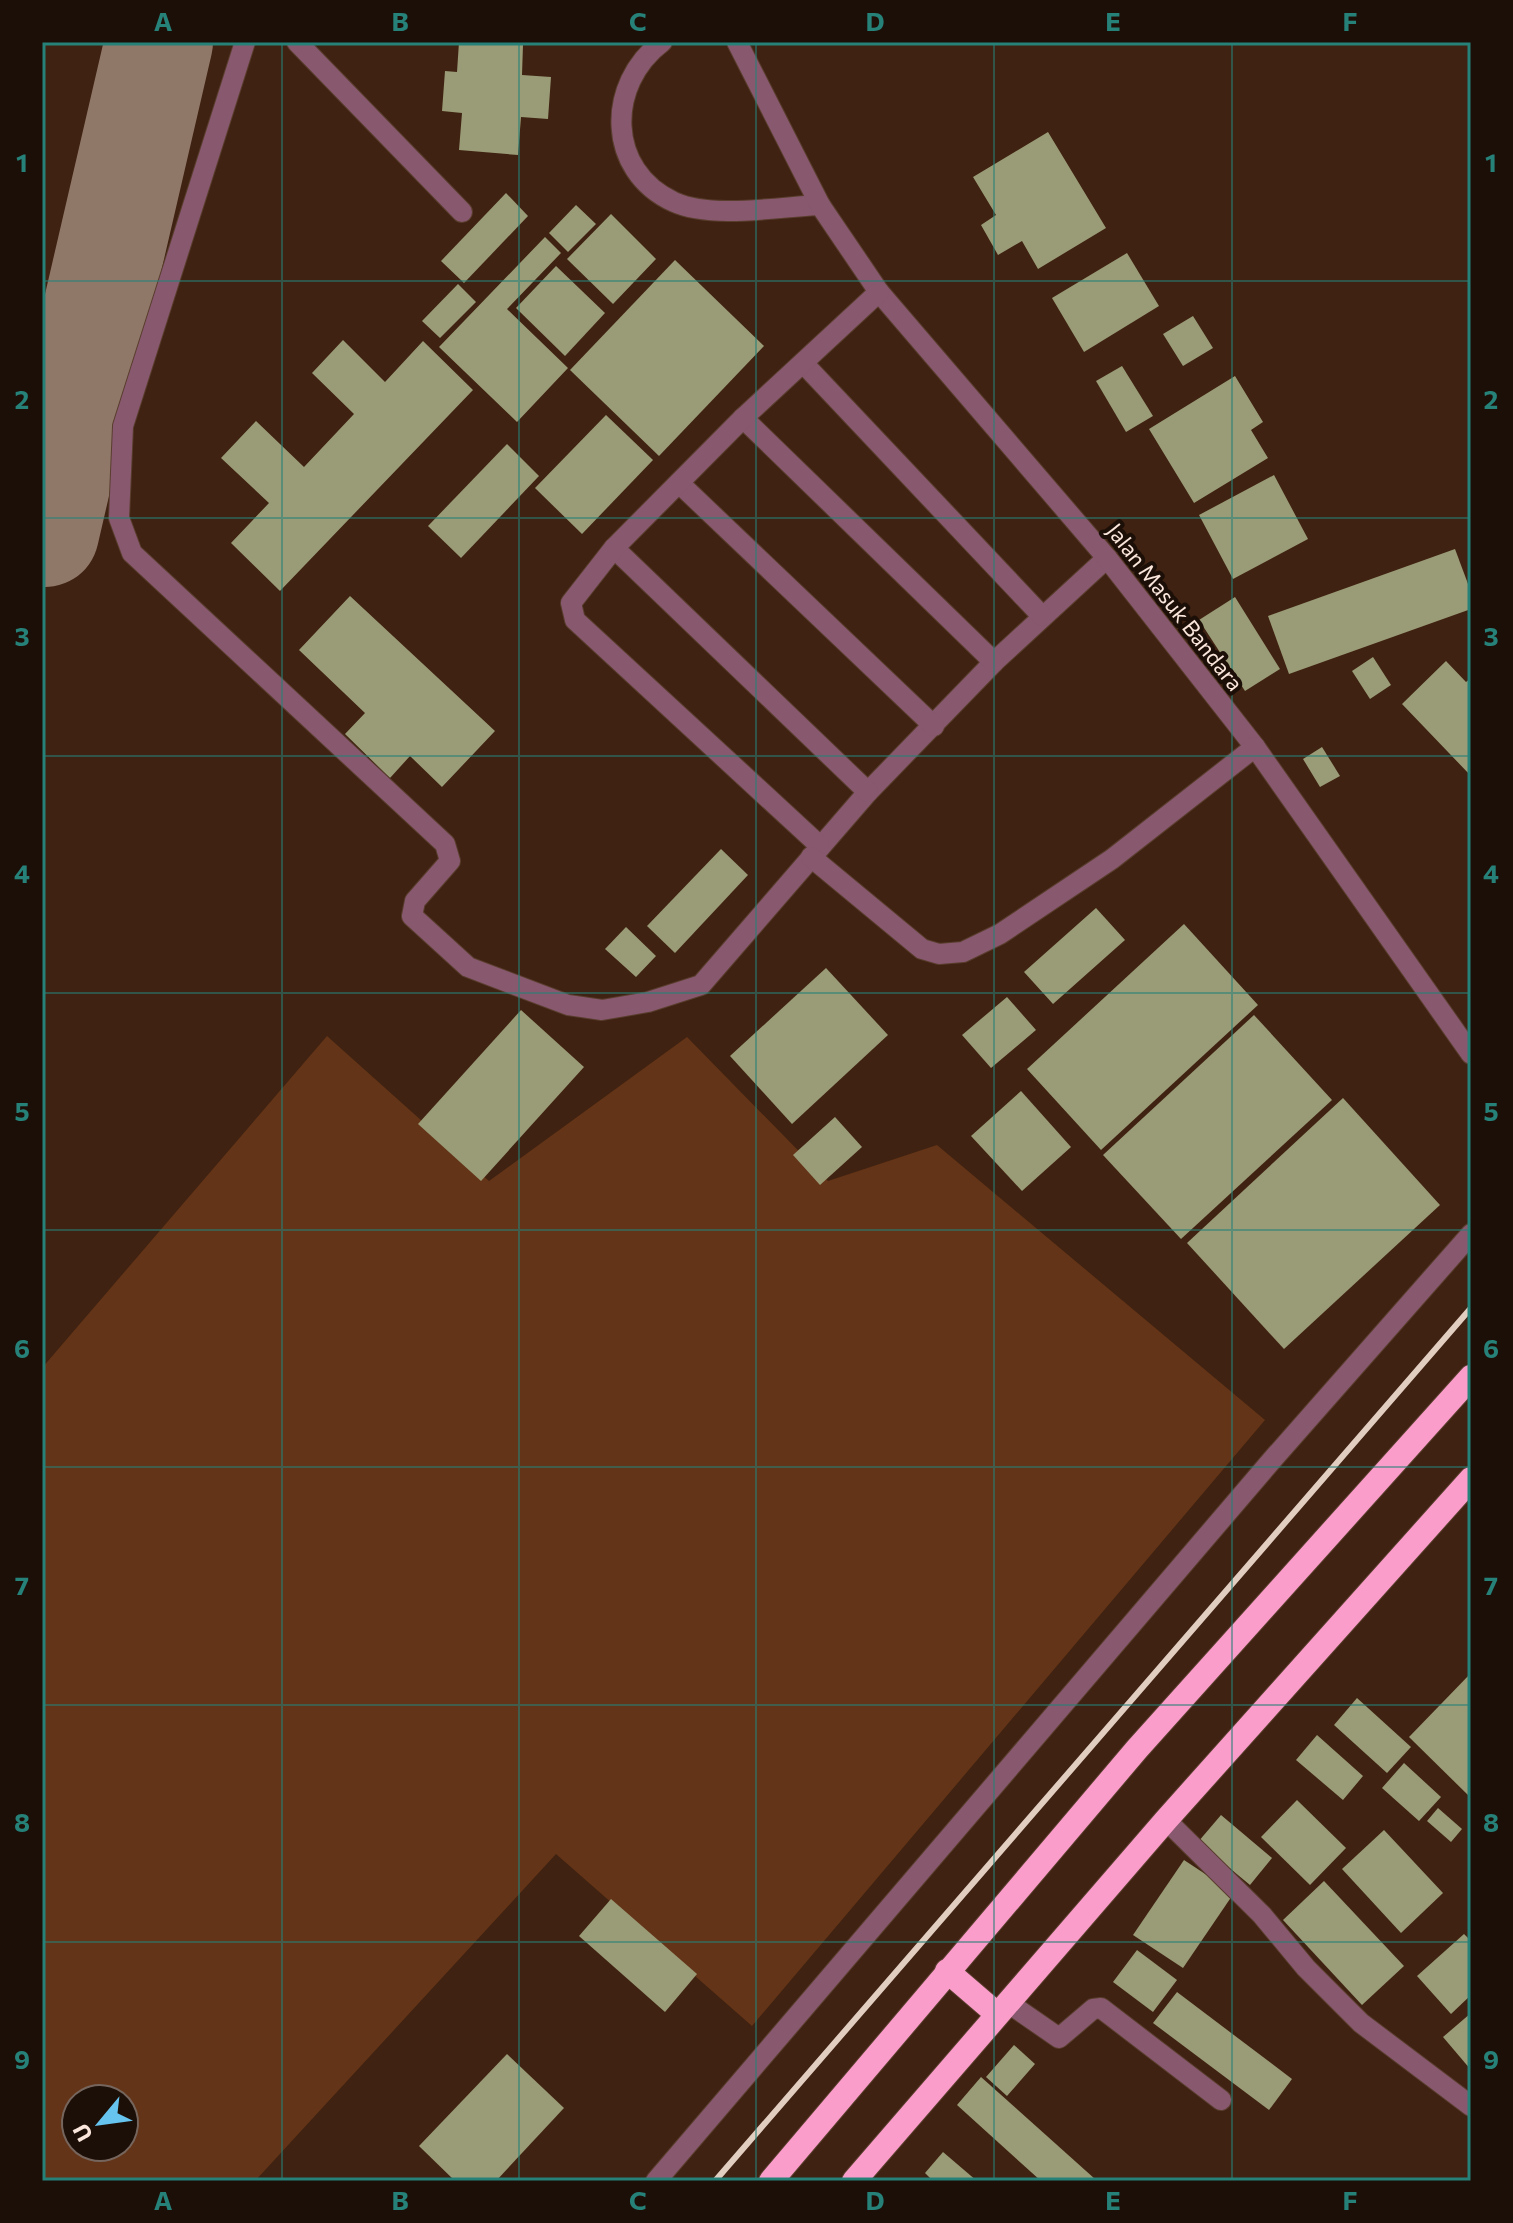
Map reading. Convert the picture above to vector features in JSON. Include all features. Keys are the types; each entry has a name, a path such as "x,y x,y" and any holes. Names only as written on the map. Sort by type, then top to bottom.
{"highway":[{"path":"771,2181 1137,1749 1471,1377"},
{"path":"854,2181 1166,1820 1471,1479"},
{"path":"947,1971 1002,2008"}],"street":[{"path":"245,42 123,426 119,518 132,553 445,844 450,861 415,901 412,916 468,967 568,1005 602,1010 661,998 701,985 868,792 994,662 1107,558"},
{"path":"297,42 462,212"},
{"path":"662,42 647,54 630,77 621,106 622,135 632,163 650,186 674,202 703,210 820,205"},
{"name":"Jalan Masuk Bandara","path":"737,42 820,205 879,292 1107,558 1255,747 1471,1054"},
{"path":"879,292 743,418 614,548 575,594 571,603 575,620 908,940 939,954 963,952 1000,934 1112,859 1255,747"},
{"path":"804,364 1042,616"},
{"path":"743,418 994,662"},
{"path":"679,483 934,726"},
{"path":"614,548 868,792"},
{"path":"656,2181 1272,1460 1471,1234"},
{"path":"1166,1820 1262,1915 1306,1968 1361,2023 1471,2106"},
{"path":"1002,2008 1059,2038 1098,2007 1221,2100"}],"shaded area":[{"path":"327,1036 489,1181 687,1037 828,1181 937,1145 1265,1420 752,2026 556,1854 255,2181 42,2181 42,1368"}],"building":[{"path":"459,42 523,45 522,75 551,77 548,119 521,117 518,155 459,150 462,113 442,111 445,71 457,72"},
{"path":"1048,132 1106,228 1038,269 1022,241 998,255 981,225 996,215 973,177"},
{"path":"506,193 528,216 464,283 441,261"},
{"path":"576,205 596,224 568,252 549,233"},
{"path":"611,214 656,259 613,304 567,259"},
{"path":"545,237 561,253 507,309 568,368 517,422 439,347"},
{"path":"1127,253 1159,306 1084,352 1052,298"},
{"path":"675,260 764,346 659,456 570,370"},
{"path":"556,266 605,313 565,356 516,308"},
{"path":"458,284 476,302 440,338 422,321"},
{"path":"1193,316 1213,348 1183,366 1163,334"},
{"path":"343,340 385,382 423,341 473,390 280,591 231,543 269,503 221,458 256,421 304,467 354,414 312,373"},
{"path":"1122,366 1153,416 1126,432 1096,381"},
{"path":"1235,376 1263,422 1251,430 1268,458 1194,503 1149,429"},
{"path":"606,415 653,460 582,534 535,488"},
{"path":"507,444 539,476 461,558 428,526"},
{"path":"1274,475 1308,539 1233,579 1199,515"},
{"path":"1455,549 1471,592 1471,609 1289,674 1268,616"},
{"path":"350,596 495,731 442,787 410,756 390,778 345,734 365,713 299,650"},
{"path":"1235,597 1280,669 1245,691 1199,620"},
{"path":"1373,657 1391,685 1370,699 1352,671"},
{"path":"1446,661 1466,682 1471,678 1471,776 1402,704"},
{"path":"1322,747 1340,776 1320,787 1303,759"},
{"path":"721,849 748,875 675,953 647,926"},
{"path":"1096,908 1125,940 1053,1004 1024,972"},
{"path":"1184,924 1258,1005 1101,1150 1027,1069"},
{"path":"626,927 656,956 636,977 605,949"},
{"path":"826,968 888,1035 792,1124 730,1056"},
{"path":"1007,997 1036,1030 991,1068 962,1035"},
{"path":"521,1010 584,1067 481,1181 418,1124"},
{"path":"1254,1015 1332,1100 1181,1239 1103,1155"},
{"path":"1021,1091 1071,1147 1022,1191 971,1136"},
{"path":"1343,1098 1440,1205 1284,1349 1187,1243"},
{"path":"835,1117 862,1147 820,1185 793,1155"},
{"path":"1471,1673 1471,1798 1409,1737"},
{"path":"1357,1698 1411,1747 1387,1773 1334,1725"},
{"path":"1317,1735 1363,1776 1343,1800 1296,1760"},
{"path":"1404,1763 1441,1797 1419,1821 1382,1788"},
{"path":"1297,1800 1346,1848 1310,1885 1261,1837"},
{"path":"1438,1808 1462,1829 1451,1842 1427,1821"},
{"path":"1221,1815 1272,1858 1250,1885 1198,1842"},
{"path":"1384,1830 1443,1893 1401,1933 1342,1869"},
{"path":"1184,1860 1234,1893 1183,1968 1133,1935"},
{"path":"1324,1881 1404,1966 1362,2005 1283,1920"},
{"path":"611,1899 697,1974 665,2012 579,1936"},
{"path":"1464,1934 1471,1941 1471,1995 1451,2014 1417,1976"},
{"path":"1137,1950 1177,1980 1153,2012 1113,1982"},
{"path":"1177,1992 1292,2079 1269,2110 1153,2023"},
{"path":"1471,2013 1471,2070 1443,2037"},
{"path":"1014,2045 1035,2064 1007,2096 986,2077"},
{"path":"507,2054 564,2108 496,2181 455,2181 419,2146"},
{"path":"981,2077 1095,2179 1041,2181 957,2105"},
{"path":"943,2152 977,2181 933,2181 925,2173"}],"taxiway":[{"path":"45,533 159,42"}],"railway":[{"path":"715,2181 1471,1308"}]}
